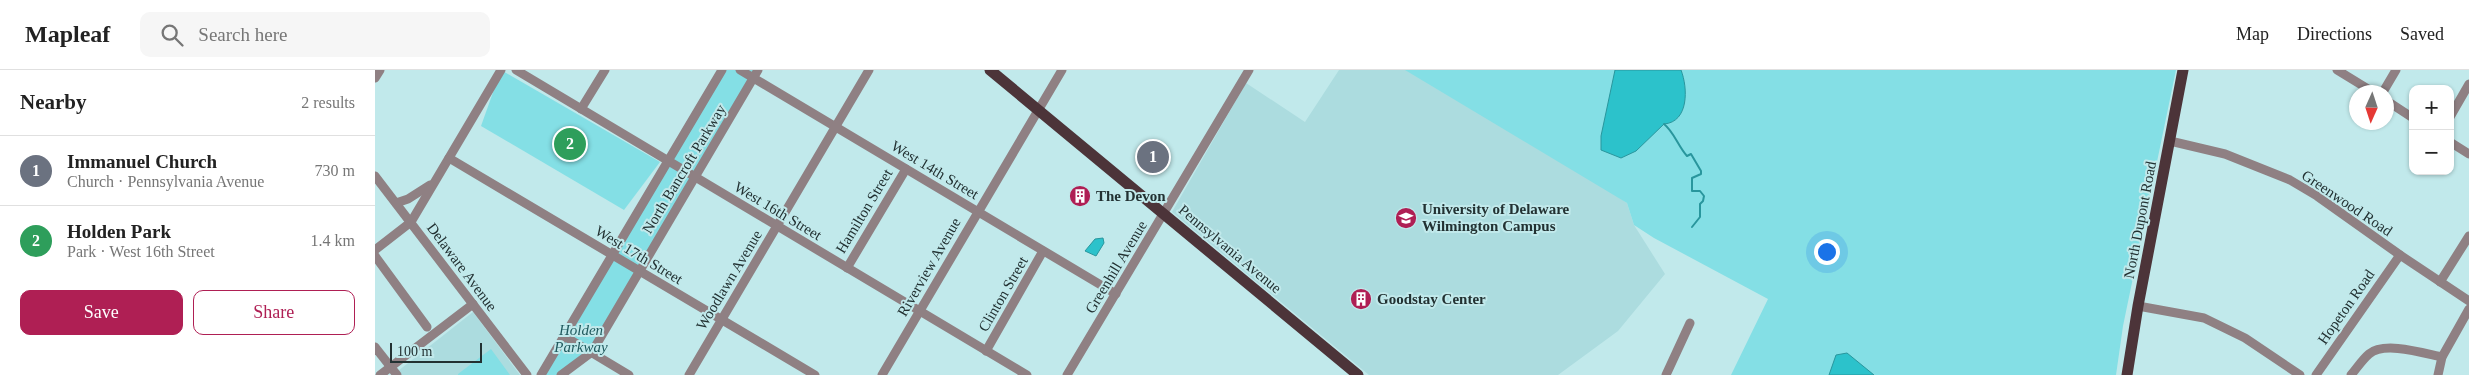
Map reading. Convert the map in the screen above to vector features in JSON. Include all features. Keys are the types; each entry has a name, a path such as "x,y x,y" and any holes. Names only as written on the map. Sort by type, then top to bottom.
{"main road":[{"name":"Pennsylvania Avenue","path":"990,70 1353,374"},
{"name":"North Dupont Road","path":"2127,375 2138,306 2183,70"}],"street":[{"path":"375,78 379,70"},
{"path":"375,250 411,222 501,70"},
{"name":"West 16th Street","path":"516,70 1027,375"},
{"path":"581,109 605,70"},
{"name":"North Bancroft Parkway","path":"541,375 722,70"},
{"name":"West 14th Street","path":"740,70 756,74 835,127 1116,294"},
{"name":"Woodlawn Avenue","path":"689,375 869,70"},
{"name":"Riverview Avenue","path":"882,375 1062,70"},
{"name":"Greenhill Avenue","path":"1067,375 1249,70"},
{"path":"2337,70 2362,85"},
{"path":"2387,85 2396,70"},
{"name":"North Bancroft Parkway","path":"561,375 592,352 756,74"},
{"path":"2454,110 2469,84"},
{"path":"2394,106 2409,115"},
{"name":"Greenwood Road","path":"2170,141 2225,154 2290,180 2317,196 2400,256 2469,301"},
{"path":"2454,145 2469,154"},
{"name":"West 17th Street","path":"449,158 815,375"},
{"name":"Hamilton Street","path":"847,268 905,169"},
{"name":"Delaware Avenue","path":"375,176 527,375"},
{"path":"396,203 424,191 435,182"},
{"path":"2440,282 2469,236"},
{"name":"Clinton Street","path":"986,351 1043,251"},
{"path":"375,256 427,327"},
{"name":"Hopeton Road","path":"2315,375 2400,256"},
{"path":"379,375 473,304"},
{"path":"2138,306 2204,318 2245,338 2300,375"},
{"path":"2438,375 2442,356 2469,309"},
{"path":"1666,375 1691,323"},
{"path":"564,336 629,375"},
{"path":"375,347 397,375"},
{"path":"2351,375 2370,353 2380,348 2442,356"}],"shaded area":[{"name":"University of Delaware Wilmington Campus","path":"1339,70 1435,70 1627,203 1634,225 1665,274 1618,331 1558,375 1369,375 1172,212 1246,83 1305,122"},
{"path":"1615,70 1681,70 1685,86 1685,103 1678,117 1672,122 1664,124 1636,151 1621,158 1601,150 1601,136"},
{"path":"1103,238 1104,243 1096,256 1085,251 1095,239"},
{"path":"473,312 520,375 401,375 398,371"},
{"path":"1847,353 1874,375 1829,375 1836,355"}],"green space":[{"path":"501,70 660,162 624,210 481,126"},
{"name":"Holden Parkway","path":"722,70 758,70 592,352 561,375 541,375"},
{"path":"1405,70 2176,70 2123,326 2116,375 1731,375 1768,299 1654,238 1634,225 1627,203"},
{"path":"491,349 510,375 458,375 458,374"}],"waterway":[{"path":"1664,124 1671,131 1687,156 1691,154 1701,171 1701,174 1692,178 1692,191 1700,191 1704,196 1700,204 1700,217 1692,227"}],"place":[{"name":"Holden Park","path":"570,144"},
{"name":"Immanuel Church","path":"1153,157"},
{"name":"The Devon","path":"1080,196"},
{"name":"University of Delaware Wilmington Campus","path":"1406,218"},
{"name":"Goodstay Center","path":"1361,299"}]}
